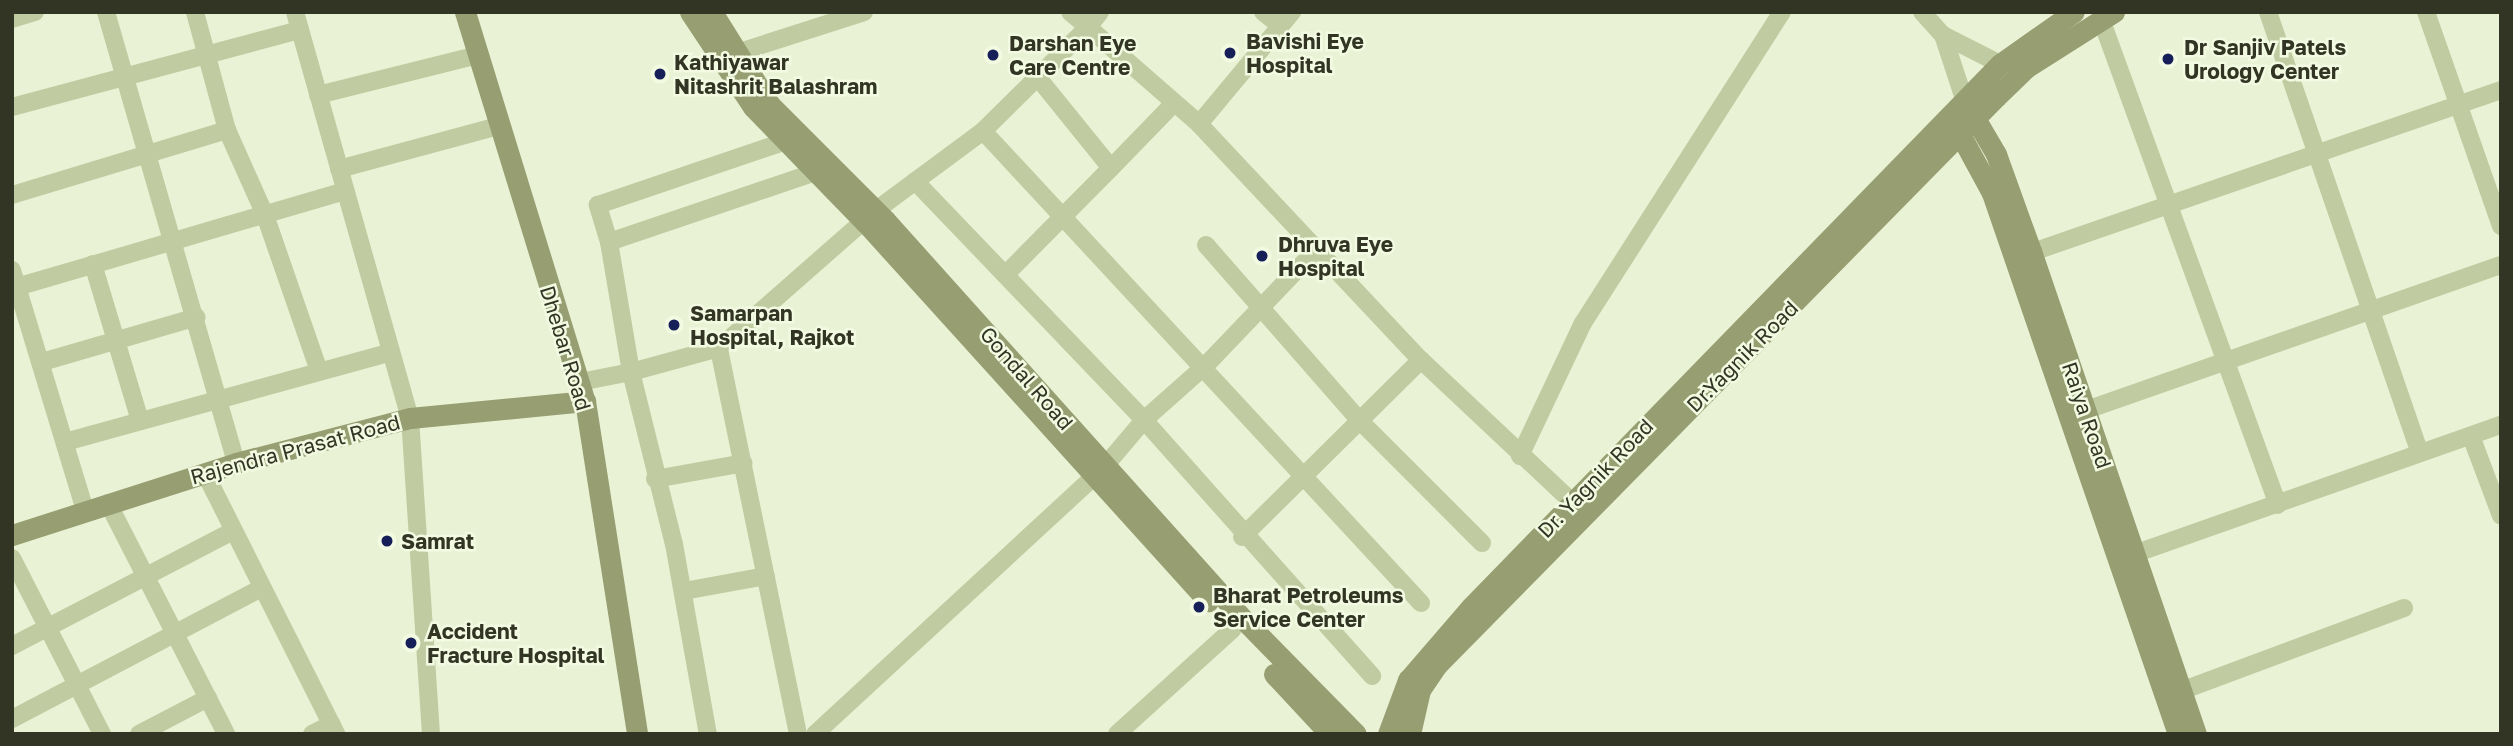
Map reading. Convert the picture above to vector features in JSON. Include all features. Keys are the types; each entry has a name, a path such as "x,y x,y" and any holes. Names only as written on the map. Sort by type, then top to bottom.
{"street":[{"path":"12,19 35,12"},
{"path":"106,12 169,242 197,317 236,463"},
{"path":"195,12 227,130 265,215 318,368"},
{"name":"Dhebar Road","path":"465,12 582,392 637,734"},
{"path":"1070,12 1199,124 1421,360 1520,456 1572,502"},
{"path":"582,392 631,372 719,348 871,217 983,131 1040,79 1100,12"},
{"path":"1264,12 1280,26"},
{"path":"1199,124 1292,12"},
{"path":"1520,456 1583,323 1782,12"},
{"path":"1922,12 1943,35 2000,64"},
{"name":"Dr. Yagnik Road","path":"1388,734 1396,703 1424,659 1572,502 1963,118 2000,64 2074,12"},
{"path":"2268,12 2315,155 2420,453"},
{"path":"2426,12 2501,226"},
{"path":"726,56 852,14"},
{"name":"Gondal Road","path":"707,15 726,56 786,141 816,172 871,217"},
{"path":"2108,16 2278,505"},
{"name":"Dr.Yagnik Road","path":"1410,734 1420,690 1437,665 1963,118 2027,67 2108,16"},
{"path":"12,107 206,55 297,21 410,418 431,734"},
{"path":"1943,35 1963,118"},
{"path":"318,95 478,55"},
{"name":"Gondal Road","path":"726,56 1099,472 1233,629 1330,734"},
{"path":"1040,79 1111,168"},
{"path":"2024,255 2501,90"},
{"path":"1006,275 1174,103"},
{"name":"Raiya Road","path":"1963,118 2024,255 2178,734"},
{"path":"339,169 498,126"},
{"path":"12,195 227,130"},
{"path":"983,131 1061,219 1206,365 1302,477 1421,603"},
{"path":"708,734 684,590 631,372 609,242 598,205 786,141"},
{"path":"609,242 816,172"},
{"path":"915,181 1144,420 1242,537 1372,676"},
{"path":"20,286 345,191"},
{"path":"1206,245 1359,421 1482,543"},
{"path":"815,734 1099,472 1144,420 1206,365 1317,248"},
{"path":"93,264 140,421"},
{"path":"2077,413 2501,265"},
{"path":"12,270 20,286 85,510"},
{"path":"42,362 197,317"},
{"path":"719,348 798,734"},
{"path":"65,442 318,368 391,352"},
{"path":"1242,537 1421,360"},
{"name":"Rajendra Prasat Road","path":"12,535 236,463 410,418 582,392"},
{"name":"Raiya Road","path":"2077,413 2134,554 2196,734"},
{"path":"2134,554 2501,425"},
{"path":"2471,436 2501,516"},
{"path":"655,479 744,463"},
{"name":"Gondal Road","path":"1099,472 1356,734"},
{"path":"205,473 334,729 312,734"},
{"path":"108,503 226,734"},
{"path":"12,646 233,531"},
{"path":"12,558 102,734"},
{"path":"684,590 766,576"},
{"path":"12,719 261,588"},
{"path":"2181,691 2404,608"},
{"path":"1117,734 1233,629"},
{"path":"139,734 208,698"}],"place":[{"name":"Bavishi Eye Hospital","path":"1230,53"},
{"name":"Darshan Eye Care Centre","path":"993,55"},
{"name":"Dr Sanjiv Patels Urology Center","path":"2168,59"},
{"name":"Kathiyawar Nitashrit Balashram","path":"660,74"},
{"name":"Dhruva Eye Hospital","path":"1262,256"},
{"name":"Samarpan Hospital, Rajkot","path":"674,325"},
{"name":"Samrat","path":"387,541"},
{"name":"Bharat Petroleums Service Center","path":"1199,607"},
{"name":"Accident Fracture Hospital","path":"411,643"}]}
